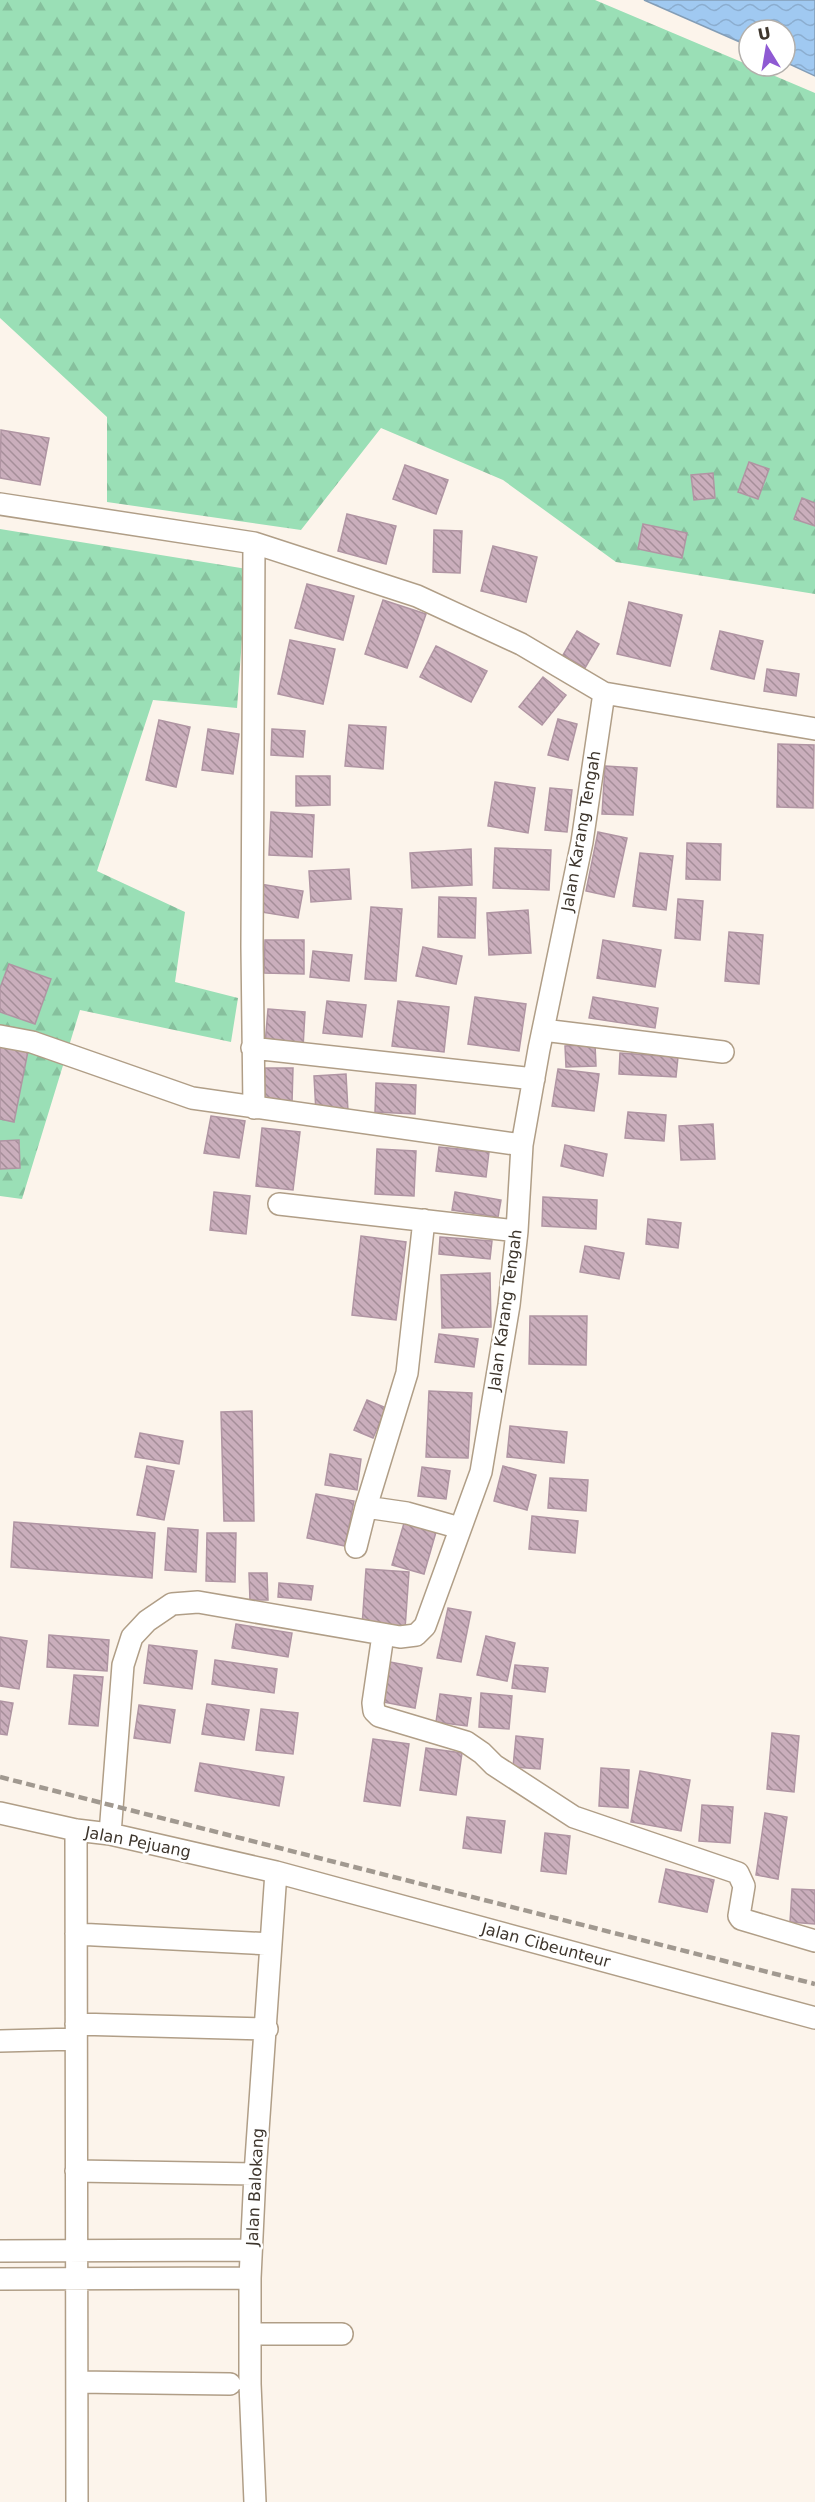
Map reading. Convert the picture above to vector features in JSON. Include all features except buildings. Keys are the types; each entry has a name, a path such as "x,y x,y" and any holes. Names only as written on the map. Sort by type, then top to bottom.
{"street":[{"path":"0,504 254,543 417,596 521,644 604,693 815,729"},
{"path":"254,543 252,1048 254,1108"},
{"name":"Jalan Karang Tengah","path":"110,1834 123,1665 132,1637 147,1622 172,1604 198,1602 400,1638 416,1635 425,1626 480,1472 509,1305 518,1231 522,1145 582,842 604,693"},
{"path":"543,1030 723,1052"},
{"path":"0,1036 32,1042 192,1098 522,1145"},
{"path":"252,1048 534,1079"},
{"path":"279,1204 518,1231"},
{"path":"356,1547 406,1373 424,1220"},
{"path":"366,1507 407,1513 460,1528"},
{"path":"383,1635 373,1703 374,1711 379,1716 466,1742 494,1765 574,1817 738,1873 744,1886 739,1916 741,1919 815,1941"},
{"name":"Jalan Pejuang","path":"0,1813 76,1830 110,1834 276,1872"},
{"path":"76,1830 77,2502"},
{"name":"Jalan Balokang","path":"255,2502 250,2278 276,1872"},
{"name":"Jalan Cibeunteur","path":"276,1872 815,2018"},
{"path":"76,1934 271,1944"},
{"path":"0,2041 76,2031 267,2029"},
{"path":"76,2171 255,2174"},
{"path":"0,2251 251,2250"},
{"path":"0,2279 250,2278"},
{"path":"250,2334 342,2334"},
{"path":"77,2382 230,2384"}],"green space":[{"path":"0,0 595,0 737,60 737,78 780,78 815,93 815,594 616,562 503,480 381,428 301,530 107,502 107,417 0,318"},
{"path":"0,529 247,569 237,708 153,700 97,871 185,912 175,982 238,998 231,1042 80,1010 22,1199 0,1196"}],"water":[{"path":"644,0 815,0 815,76 797,68 797,18 737,18 737,41"}],"railway":[{"path":"0,1777 815,1984"}]}
